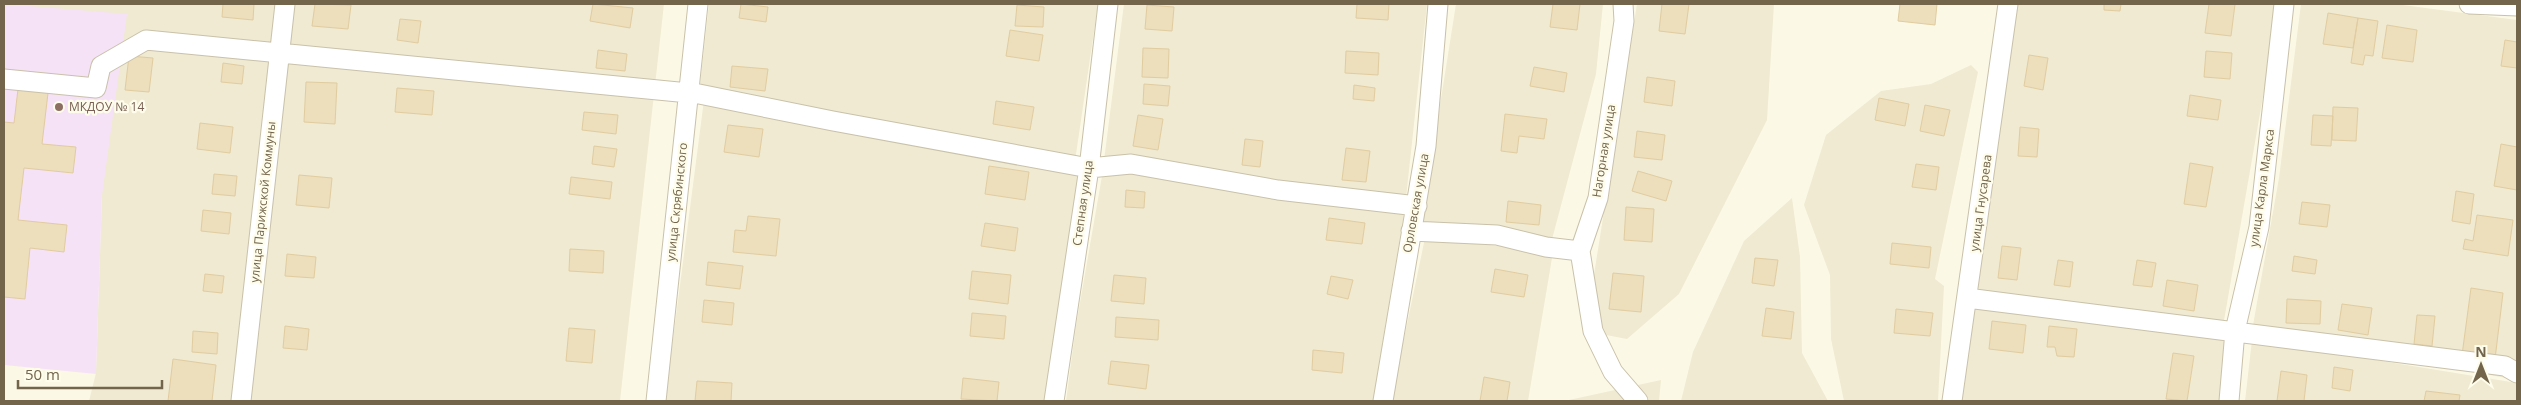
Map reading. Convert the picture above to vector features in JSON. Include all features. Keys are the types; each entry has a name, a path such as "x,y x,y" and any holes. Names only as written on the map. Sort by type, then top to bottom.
{"street":[{"name":"улица Парижской Коммуны","path":"241,401 285,4"},
{"name":"улица Скрябинского","path":"656,401 698,4"},
{"name":"Степная улица","path":"1054,401 1089,168 1108,4"},
{"name":"Орловская улица","path":"1382,401 1426,146 1438,4"},
{"name":"Нагорная улица","path":"1623,4 1624,20 1598,198 1580,251 1593,331 1613,372 1638,401"},
{"name":"улица Гнусарева","path":"1952,401 2008,4"},
{"name":"улица Карла Маркса","path":"2229,401 2235,332 2259,227 2284,4"},
{"path":"2469,4 2517,6"},
{"path":"4,78 96,88 101,66 146,40 689,94 1089,168 1131,164 1278,190 1417,206"},
{"path":"1411,231 1497,235 1546,247 1580,251"},
{"path":"1967,298 2506,366 2517,373"}],"shaded area":[{"path":"4,4 664,4 620,401 89,401 96,373 102,195"},
{"name":"МКДОУ № 14","path":"4,4 127,14 102,195 96,374 4,365"},
{"path":"709,4 1098,4 1075,161 699,94"},
{"path":"1124,4 1427,4 1405,207 1373,401 1066,401 1076,326 1102,176"},
{"path":"1456,4 1603,4 1596,74 1551,243 1420,232"},
{"path":"1637,4 1774,4 1767,120 1679,294 1627,339 1585,331"},
{"path":"2008,4 2279,4 2222,332 1970,290"},
{"path":"2301,4 2395,4 2517,20 2517,380 2252,331 2279,178"},
{"path":"1971,65 1978,72 1935,279 1944,286 1938,401 1844,401 1831,339 1830,275 1804,205 1826,135 1881,91 1931,84"},
{"path":"704,100 1082,166 1047,401 665,401"},
{"path":"1792,198 1800,257 1802,353 1828,401 1681,401 1693,352 1744,241"},
{"path":"1425,238 1553,252 1528,401 1391,401"},
{"path":"1974,299 2231,337 2222,401 1961,401"},
{"path":"2252,340 2517,383 2517,401 2245,401"},
{"path":"1661,380 1659,401 1567,401 1569,400"}],"building":[{"path":"223,4 254,4 253,20 222,17"},
{"path":"315,4 351,5 348,29 312,26"},
{"path":"593,4 633,8 630,28 590,21"},
{"path":"741,4 768,7 766,22 739,18"},
{"path":"1357,4 1389,4 1388,20 1356,18"},
{"path":"1553,4 1580,4 1577,30 1550,27"},
{"path":"1662,4 1689,4 1685,34 1659,31"},
{"path":"1900,4 1937,4 1935,25 1898,21"},
{"path":"2104,4 2121,4 2120,11 2104,10"},
{"path":"2209,4 2235,4 2231,36 2205,33"},
{"path":"1017,5 1044,7 1043,27 1015,26"},
{"path":"1147,5 1174,7 1172,31 1145,29"},
{"path":"2328,13 2358,18 2353,48 2323,44"},
{"path":"2358,18 2378,21 2373,56 2365,55 2363,65 2351,63"},
{"path":"400,19 421,21 418,43 397,40"},
{"path":"2387,25 2417,30 2413,62 2382,58"},
{"path":"1010,30 1043,35 1039,61 1006,56"},
{"path":"2505,40 2517,42 2517,68 2501,66"},
{"path":"1143,48 1169,49 1168,78 1142,77"},
{"path":"598,50 627,54 625,71 596,68"},
{"path":"1346,51 1379,53 1378,75 1345,73"},
{"path":"2206,51 2232,53 2230,79 2204,77"},
{"path":"2029,55 2048,58 2043,90 2024,86"},
{"path":"129,56 153,58 149,92 125,90"},
{"path":"223,63 244,66 242,84 221,82"},
{"path":"732,66 768,69 765,91 730,87"},
{"path":"1534,67 1567,73 1564,92 1530,86"},
{"path":"1647,77 1675,81 1672,106 1644,102"},
{"path":"306,82 337,83 335,124 304,122"},
{"path":"1144,84 1170,86 1168,106 1143,104"},
{"path":"1354,85 1375,88 1374,101 1353,99"},
{"path":"397,88 434,91 432,115 395,112"},
{"path":"18,89 48,93 42,144 76,147 73,173 24,168 18,220 67,225 64,252 30,248 25,299 4,297 4,122 14,123"},
{"path":"2190,95 2221,100 2218,120 2187,116"},
{"path":"1879,98 1909,104 1905,126 1875,120"},
{"path":"996,101 1034,107 1030,130 993,124"},
{"path":"1925,105 1950,110 1944,136 1920,131"},
{"path":"2333,107 2358,108 2356,141 2332,140"},
{"path":"584,112 618,115 616,134 582,130"},
{"path":"1505,114 1547,119 1544,139 1519,136 1517,153 1501,151"},
{"path":"1138,115 1163,119 1158,150 1133,146"},
{"path":"2313,115 2333,116 2331,146 2311,145"},
{"path":"200,123 233,127 230,153 197,149"},
{"path":"728,125 763,129 759,157 724,152"},
{"path":"2020,127 2039,129 2037,157 2018,156"},
{"path":"1637,131 1665,135 1662,160 1634,157"},
{"path":"1245,139 1263,141 1260,167 1242,165"},
{"path":"2501,144 2517,147 2517,190 2494,186"},
{"path":"594,146 617,149 614,167 592,164"},
{"path":"1346,148 1370,151 1366,182 1342,180"},
{"path":"2190,163 2213,167 2206,207 2184,204"},
{"path":"1916,164 1939,167 1936,190 1912,187"},
{"path":"989,166 1029,172 1025,200 985,194"},
{"path":"1638,171 1672,181 1666,201 1632,191"},
{"path":"214,174 237,176 235,196 212,194"},
{"path":"299,175 332,178 329,208 296,205"},
{"path":"571,177 612,182 610,199 569,194"},
{"path":"1126,190 1145,192 1144,208 1125,207"},
{"path":"2456,191 2474,194 2470,224 2452,221"},
{"path":"1508,201 1541,205 1539,225 1506,222"},
{"path":"2302,202 2330,205 2327,227 2299,224"},
{"path":"1626,207 1654,209 1652,242 1624,240"},
{"path":"203,210 231,213 229,234 201,231"},
{"path":"2477,215 2513,220 2508,256 2463,249 2465,239 2473,241"},
{"path":"748,216 780,219 776,256 733,252 735,230 746,231"},
{"path":"1329,218 1365,223 1362,244 1326,240"},
{"path":"985,223 1018,228 1015,251 981,246"},
{"path":"1892,243 1931,247 1929,268 1890,264"},
{"path":"2002,246 2021,248 2017,280 1998,278"},
{"path":"570,249 604,251 603,273 569,271"},
{"path":"287,254 316,257 314,278 285,276"},
{"path":"2294,256 2317,260 2315,274 2292,271"},
{"path":"1755,258 1778,260 1774,286 1752,283"},
{"path":"2058,260 2073,262 2070,287 2054,285"},
{"path":"2137,260 2156,263 2152,287 2133,285"},
{"path":"708,262 743,266 740,289 706,285"},
{"path":"1495,269 1528,275 1524,297 1491,292"},
{"path":"972,271 1011,275 1008,304 969,299"},
{"path":"1613,273 1644,276 1641,312 1609,309"},
{"path":"205,274 224,276 222,293 203,291"},
{"path":"1114,275 1146,278 1144,304 1111,301"},
{"path":"1331,276 1353,280 1348,299 1327,294"},
{"path":"2167,280 2198,285 2194,311 2163,306"},
{"path":"2471,288 2503,293 2495,359 2462,355"},
{"path":"2287,299 2321,301 2320,324 2286,323"},
{"path":"704,300 734,303 732,325 702,322"},
{"path":"2342,304 2372,308 2368,335 2338,330"},
{"path":"1766,308 1794,312 1791,339 1762,336"},
{"path":"1896,309 1933,313 1930,336 1894,333"},
{"path":"972,313 1006,316 1004,339 970,336"},
{"path":"2417,315 2435,316 2432,346 2414,344"},
{"path":"1116,317 1159,320 1158,340 1115,337"},
{"path":"1992,321 2026,325 2023,353 1989,349"},
{"path":"285,326 309,329 307,350 283,348"},
{"path":"2049,326 2077,329 2074,357 2057,356 2055,347 2047,347"},
{"path":"569,328 595,330 592,363 566,361"},
{"path":"193,331 218,333 217,354 192,352"},
{"path":"1313,350 1344,353 1342,373 1312,370"},
{"path":"2173,353 2194,356 2187,401 2166,399"},
{"path":"173,359 216,365 212,401 168,401"},
{"path":"1111,361 1149,365 1146,389 1108,384"},
{"path":"2334,367 2353,370 2350,391 2332,388"},
{"path":"2281,371 2307,375 2304,401 2277,401"},
{"path":"1484,377 1510,382 1507,401 1480,401"},
{"path":"963,378 999,382 997,401 961,399"},
{"path":"697,381 732,383 731,401 695,401"},
{"path":"2426,391 2460,395 2459,401 2424,401"}],"place":[{"name":"МКДОУ № 14","path":"59,107"}]}
